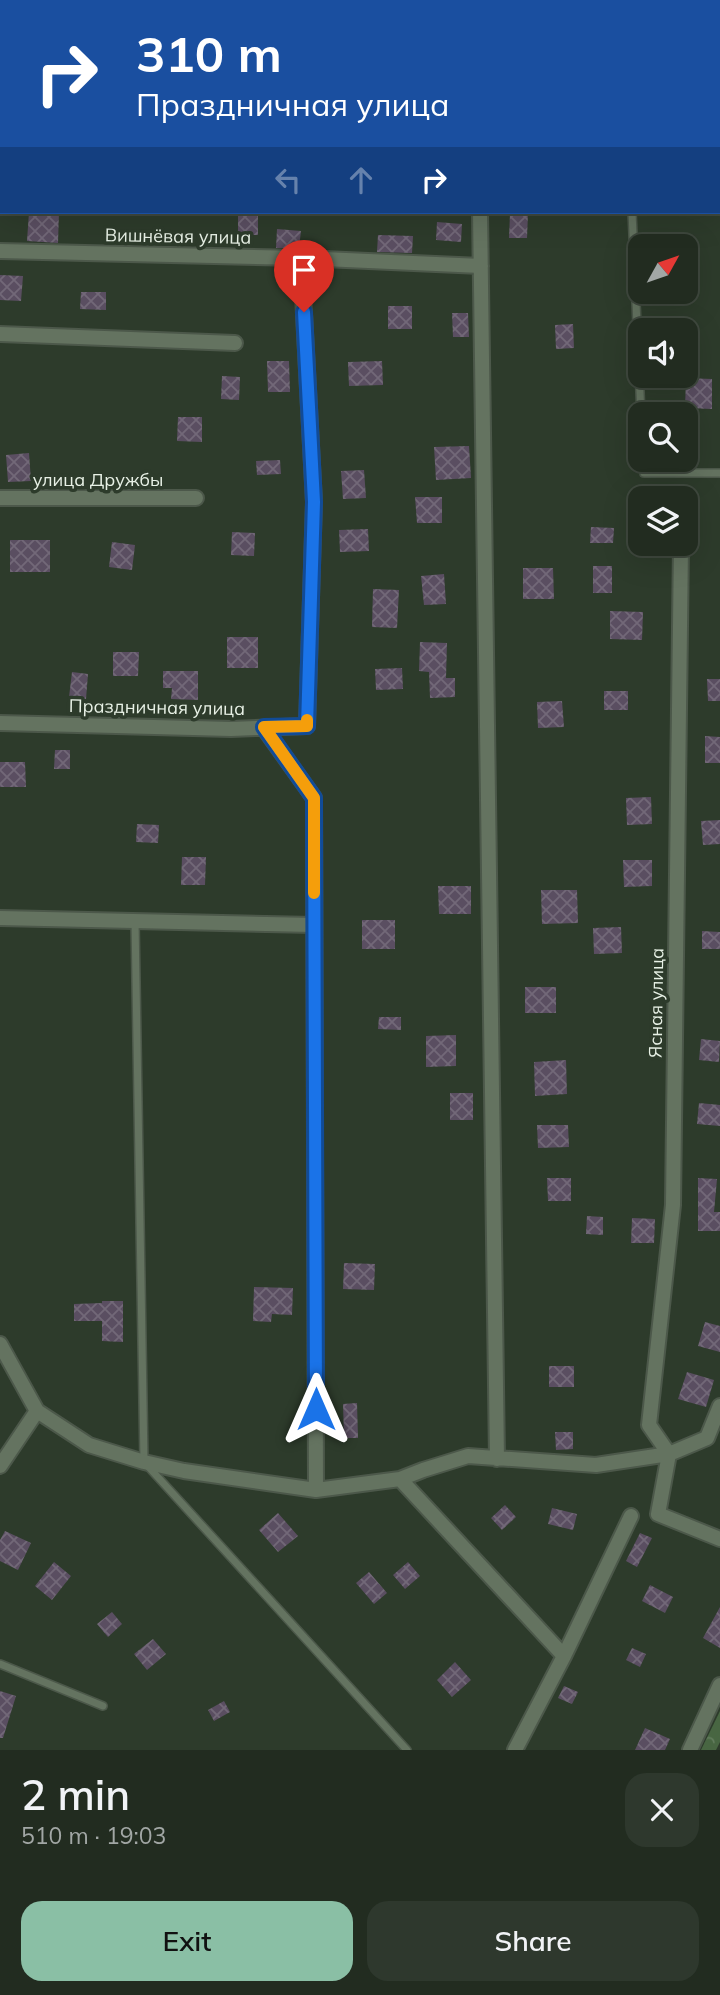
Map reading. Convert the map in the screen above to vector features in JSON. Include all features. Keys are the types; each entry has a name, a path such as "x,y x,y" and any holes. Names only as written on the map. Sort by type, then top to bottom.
{"street":[{"path":"480,214 497,1459"},
{"name":"Вишнёвая улица","path":"0,251 301,258 481,266"},
{"name":"Праздничная улица","path":"0,723 231,729 307,726 314,502 301,258"},
{"path":"0,334 235,343"},
{"name":"улица Дружбы","path":"0,498 196,498"},
{"name":"Ясная улица","path":"668,1454 649,1425 673,1205 681,556"},
{"path":"264,727 314,798 316,1490"},
{"path":"0,918 314,925"},
{"path":"0,1344 37,1411 89,1445 184,1471 316,1490 400,1479 468,1456 596,1465 668,1454 707,1438 720,1406"},
{"path":"0,1466 37,1411"},
{"path":"668,1454 658,1514 720,1539"},
{"path":"400,1479 564,1656"},
{"path":"515,1750 564,1656 631,1516"},
{"path":"690,1750 720,1685"}],"lane":[{"path":"632,214 640,402"},
{"path":"643,472 720,473"},
{"path":"135,921 144,1462 407,1750"},
{"path":"0,1664 103,1706"}],"green space":[{"path":"720,1711 720,1742 716,1750 701,1750"}],"building":[{"path":"29,214 59,214 58,243 27,241"},
{"path":"238,214 258,214 258,235 238,235"},
{"path":"510,214 528,214 527,238 509,238"},
{"path":"437,222 462,224 461,242 436,240"},
{"path":"277,229 301,231 299,248 276,248"},
{"path":"378,235 413,236 412,253 377,252"},
{"path":"0,275 23,276 21,301 0,300"},
{"path":"81,292 106,292 106,310 80,309"},
{"path":"388,306 412,306 412,329 388,329"},
{"path":"452,313 468,313 469,337 453,337"},
{"path":"573,324 574,348 556,349 555,325"},
{"path":"267,361 289,361 290,392 268,392"},
{"path":"382,361 383,385 349,386 348,362"},
{"path":"222,376 240,377 239,400 221,399"},
{"path":"698,378 712,379 712,409 698,408 698,402 685,402 686,388 698,388"},
{"path":"178,417 202,417 202,442 177,441"},
{"path":"469,446 471,478 436,480 434,447"},
{"path":"29,453 31,481 8,482 6,455"},
{"path":"280,460 281,474 257,475 256,461"},
{"path":"364,470 366,498 343,499 341,471"},
{"path":"415,497 442,497 442,523 417,523"},
{"path":"591,527 614,528 613,543 590,543"},
{"path":"368,529 369,551 340,552 339,530"},
{"path":"232,532 255,533 254,556 231,555"},
{"path":"10,540 50,540 50,572 10,572"},
{"path":"112,542 135,545 132,570 109,567"},
{"path":"593,566 612,566 612,593 593,593"},
{"path":"523,568 553,568 554,599 523,599"},
{"path":"444,574 446,604 424,605 421,576"},
{"path":"373,589 399,590 397,628 372,627"},
{"path":"610,611 643,612 642,640 610,639"},
{"path":"227,637 258,637 258,668 227,668"},
{"path":"420,642 447,643 446,678 455,678 455,697 430,698 429,672 419,671"},
{"path":"113,652 139,652 138,676 113,676"},
{"path":"402,668 403,689 376,690 375,669"},
{"path":"163,671 198,671 198,700 171,699 172,688 163,688"},
{"path":"72,672 88,674 86,699 69,697"},
{"path":"707,679 720,679 720,701 708,701"},
{"path":"604,691 628,691 628,710 604,710"},
{"path":"562,701 564,727 538,728 537,702"},
{"path":"705,736 720,737 720,763 705,763"},
{"path":"55,750 70,750 70,769 54,769"},
{"path":"0,762 25,762 26,787 0,787"},
{"path":"651,797 652,824 627,825 626,798"},
{"path":"720,820 720,844 703,845 701,821"},
{"path":"137,824 159,825 158,843 136,842"},
{"path":"182,857 206,857 205,885 181,885"},
{"path":"623,860 652,860 652,886 624,887"},
{"path":"438,886 471,886 471,914 439,914"},
{"path":"541,890 577,890 578,923 542,924"},
{"path":"362,920 395,920 395,949 362,949"},
{"path":"621,927 622,953 594,954 593,928"},
{"path":"702,931 720,932 720,949 702,949"},
{"path":"525,987 556,987 556,1013 525,1013"},
{"path":"379,1017 401,1017 401,1030 378,1029"},
{"path":"456,1035 456,1066 426,1067 426,1036"},
{"path":"701,1039 720,1041 719,1062 699,1060"},
{"path":"566,1060 567,1094 535,1096 534,1062"},
{"path":"450,1093 473,1093 473,1120 450,1120"},
{"path":"699,1103 720,1105 720,1126 697,1124"},
{"path":"537,1125 568,1125 569,1147 538,1148"},
{"path":"547,1178 571,1178 571,1201 548,1201"},
{"path":"698,1178 717,1179 714,1212 720,1212 720,1231 698,1231"},
{"path":"587,1216 603,1217 603,1235 586,1234"},
{"path":"632,1218 655,1219 654,1243 631,1243"},
{"path":"344,1263 375,1264 374,1290 343,1289"},
{"path":"254,1287 293,1288 292,1315 272,1314 271,1322 253,1321"},
{"path":"123,1301 123,1342 102,1341 102,1321 74,1321 74,1304"},
{"path":"705,1322 720,1326 720,1352 698,1346"},
{"path":"549,1366 574,1366 574,1387 549,1387"},
{"path":"687,1372 714,1380 706,1407 678,1399"},
{"path":"357,1403 358,1438 344,1438 343,1404"},
{"path":"555,1432 573,1432 573,1449 556,1450"},
{"path":"505,1505 516,1517 502,1530 491,1518"},
{"path":"552,1508 577,1514 573,1530 548,1524"},
{"path":"278,1513 298,1536 278,1552 259,1530"},
{"path":"5,1531 31,1543 18,1570 0,1561 0,1540"},
{"path":"640,1533 652,1538 637,1567 626,1561"},
{"path":"54,1562 71,1576 52,1600 35,1586"},
{"path":"408,1562 420,1576 405,1589 393,1575"},
{"path":"369,1572 387,1593 374,1604 356,1583"},
{"path":"650,1585 673,1597 665,1613 642,1601"},
{"path":"720,1607 720,1648 703,1638"},
{"path":"112,1612 122,1624 108,1637 97,1624"},
{"path":"153,1639 166,1654 147,1670 134,1654"},
{"path":"632,1648 646,1654 640,1667 626,1660"},
{"path":"455,1662 471,1680 452,1697 437,1680"},
{"path":"564,1686 578,1692 572,1704 558,1698"},
{"path":"0,1691 16,1696 3,1738 0,1738"},
{"path":"224,1701 230,1712 214,1721 208,1710"},
{"path":"645,1728 670,1739 665,1750 635,1750"}],"slow traffic":[{"path":"307,720 307,726 264,727 314,798 314,893"}],"route":[{"path":"304,312 314,502 307,726 264,727 314,798 316,1409"}]}
